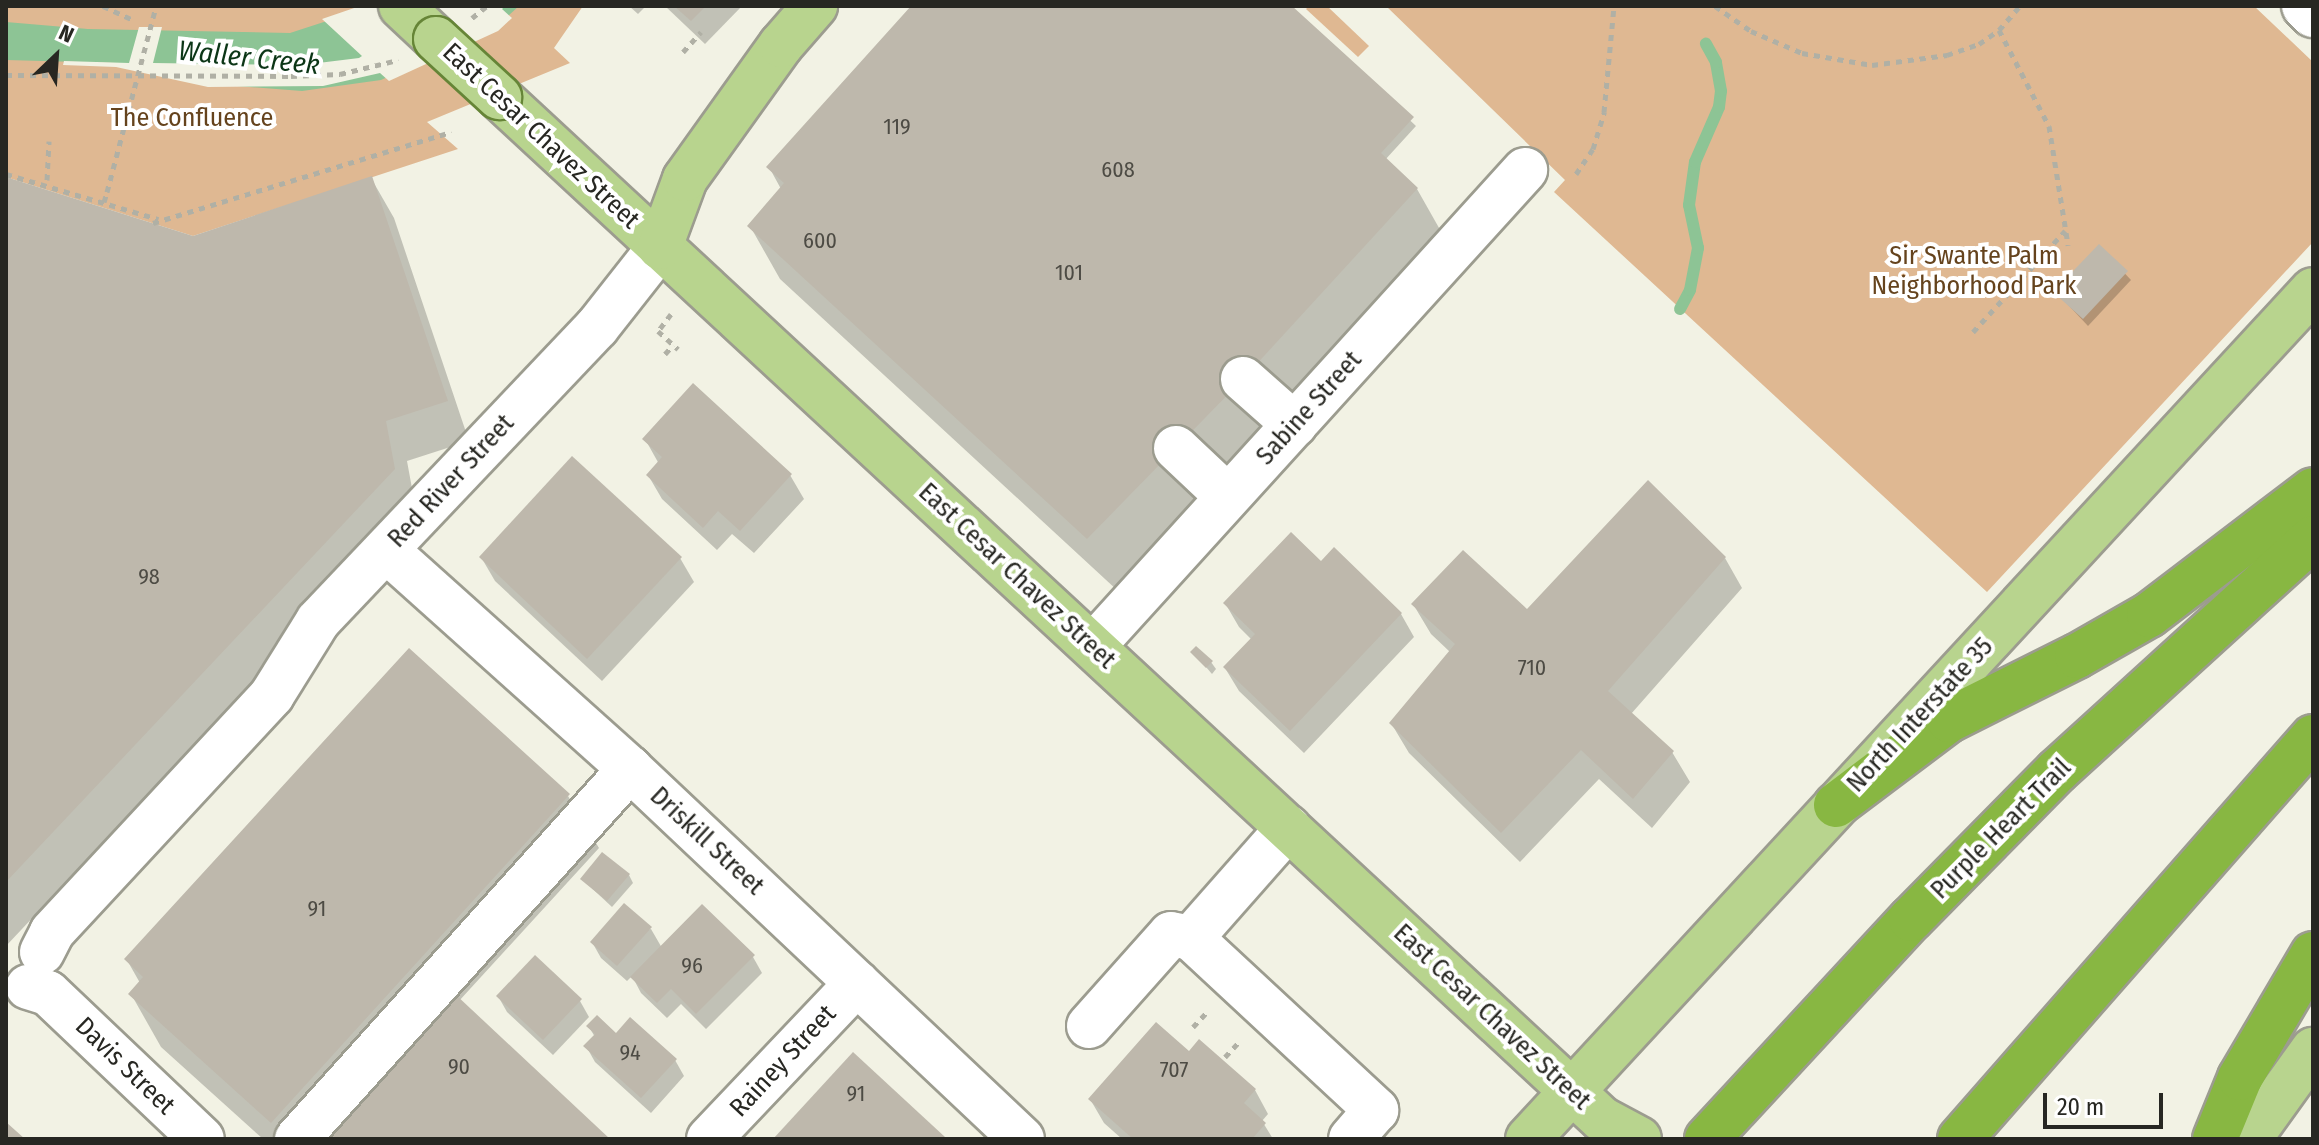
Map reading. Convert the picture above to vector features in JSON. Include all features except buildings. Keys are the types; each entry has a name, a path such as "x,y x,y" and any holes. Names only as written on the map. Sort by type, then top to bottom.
{"highway":[{"path":"1836,805 1949,720 2077,656 2149,615 2313,490"},
{"name":"Purple Heart Trail","path":"1707,1139 1911,919 2057,771 2313,538"},
{"path":"1960,1139 2313,737"},
{"path":"2215,1139 2240,1078 2313,954"}],"main road":[{"name":"East Cesar Chavez Street","path":"401,6 1604,1117"},
{"name":"Red River Street","path":"660,247 685,179 781,45 815,6"},
{"name":"North Interstate 35","path":"1528,1139 1604,1117 1836,805 2313,290"},
{"path":"2249,1139 2313,1050"}],"street":[{"path":"2304,6 2313,15"},
{"name":"Sabine Street","path":"1093,646 1525,170"},
{"name":"Red River Street","path":"32,963 272,695 318,621 597,327 660,247"},
{"path":"1243,379 1295,425"},
{"path":"1176,448 1228,497"},
{"name":"Driskill Street","path":"386,550 630,769 1022,1139"},
{"path":"297,1139 630,769"},
{"path":"1191,938 1288,828"},
{"path":"1089,1026 1171,934 1191,938 1376,1110 1351,1139"},
{"name":"Davis Street","path":"32,963 202,1139"},
{"name":"Rainey Street","path":"709,1139 857,983"}],"path":[{"path":"103,6 131,19"},
{"path":"104,202 156,6"},
{"path":"1576,174 1593,149 1604,112 1614,6"},
{"path":"1715,6 1751,31 1802,53 1872,65 1947,55 1979,44 1999,30 2020,6"},
{"path":"1999,30 2049,126 2068,245"},
{"path":"683,52 701,32"},
{"path":"6,75 211,78 340,74"},
{"path":"6,174 157,221 451,132"},
{"path":"47,180 49,141"},
{"path":"1973,332 2066,230"},
{"path":"658,331 675,347 665,354"}],"green space":[{"name":"The Confluence","path":"6,6 583,6 554,48 570,63 427,122 458,149 193,236 6,177"},
{"path":"1309,6 1327,6 1369,46 1358,57 1306,9"},
{"name":"Sir Swante Palm Neighborhood Park","path":"1386,6 2254,6 2313,62 2313,242 1987,592 1554,192 1565,180"}],"water":[{"name":"Waller Creek","path":"373,6 519,6 496,27 381,80 302,91 199,83 116,63 6,60 6,22 88,29 290,33"}],"pier":[{"path":"360,6 505,6 502,9 512,18 498,31 389,81 380,73 323,86 208,87 116,67 63,65 64,61 129,63 139,27 162,27 153,63 302,65 359,58 362,56 322,19"}],"waterway":[{"path":"1680,309 1690,290 1698,248 1689,205 1695,162 1719,107 1721,91 1716,62 1706,44"}]}
